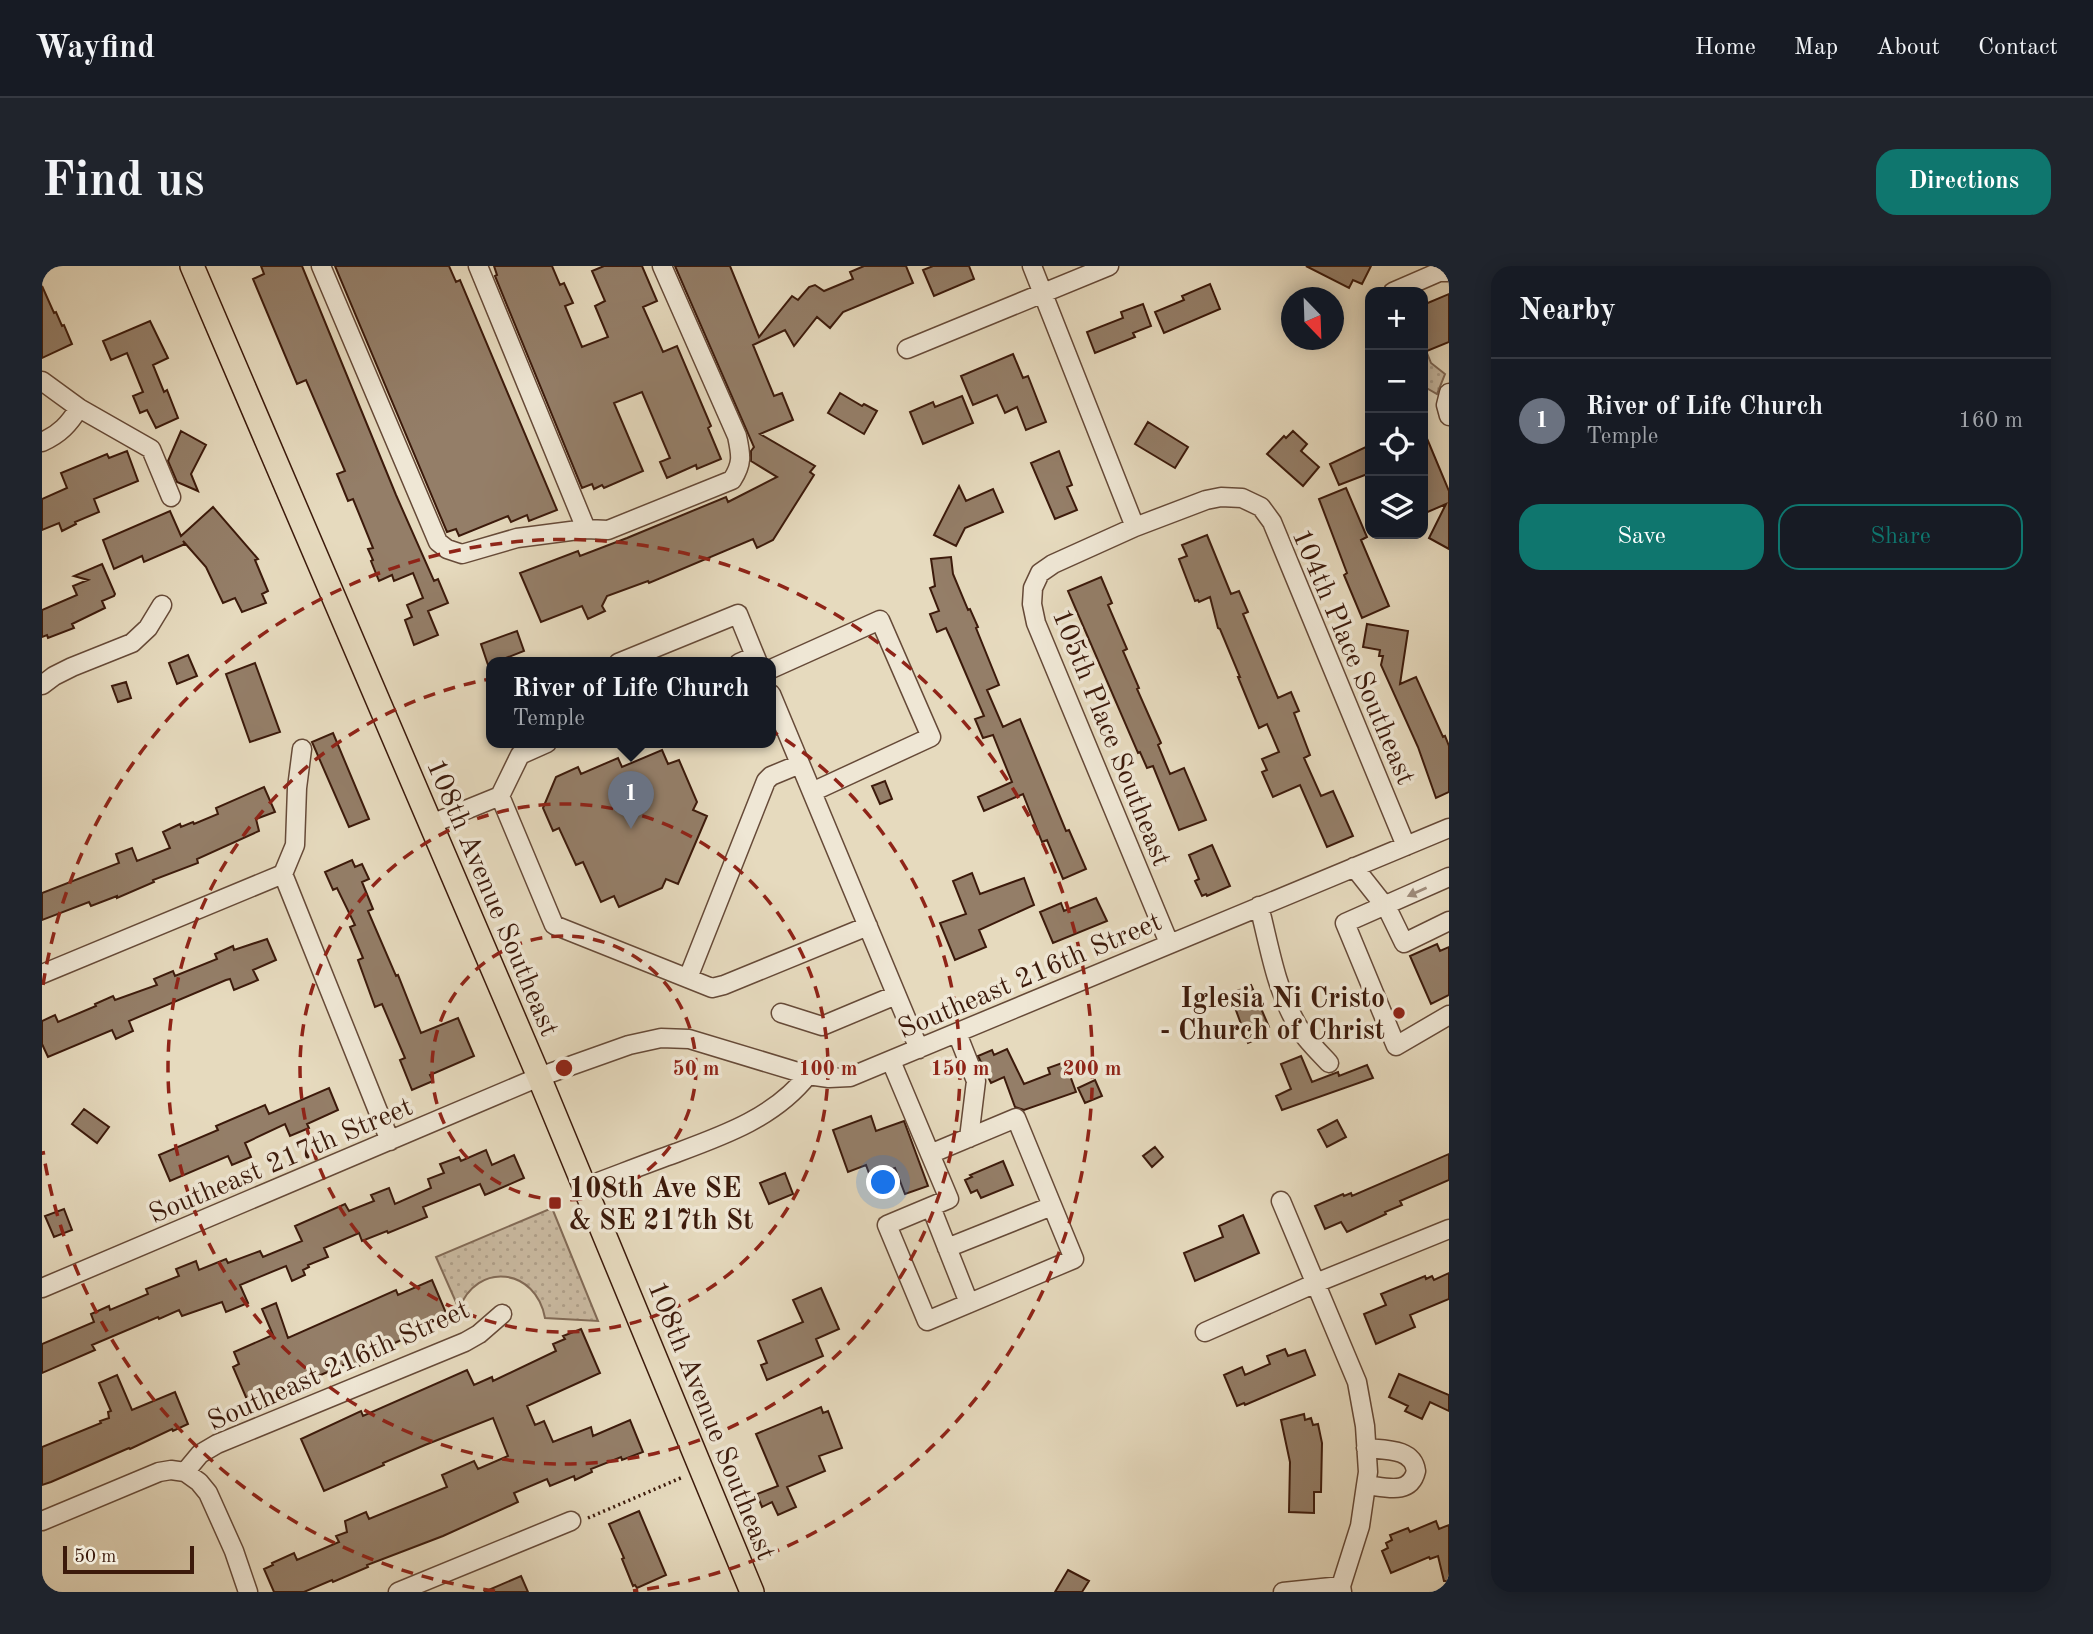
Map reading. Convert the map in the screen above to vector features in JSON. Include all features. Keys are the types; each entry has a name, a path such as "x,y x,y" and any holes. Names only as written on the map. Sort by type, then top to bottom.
{"main road":[{"name":"108th Avenue Southeast","path":"192,266 539,1077 752,1592"}],"street":[{"path":"321,266 438,542 447,549 462,554 517,538 586,528 608,530 732,480 740,468 737,436 662,266"},
{"path":"478,266 586,528"},
{"path":"1032,266 1135,527"},
{"path":"907,349 1109,266"},
{"path":"1404,287 1438,272 1449,272"},
{"path":"42,382 79,408 151,449 171,497"},
{"path":"1449,393 1446,405 1449,416"},
{"path":"42,442 56,436 79,408"},
{"name":"104th Place Southeast","path":"1135,527 1206,500 1222,497 1242,498 1261,507 1272,522 1406,846"},
{"name":"105th Place Southeast","path":"1135,527 1052,564 1040,573 1033,588 1032,604 1036,624 1169,943"},
{"path":"42,685 72,667 132,643 148,628 162,604"},
{"path":"633,657 738,614 750,657"},
{"path":"776,667 880,620 931,737 812,792"},
{"path":"776,706 919,1049"},
{"path":"302,749 297,788 295,845 283,874 390,1141"},
{"path":"518,749 500,796 554,925 712,988 868,926"},
{"path":"688,978 766,781 771,776 800,764"},
{"path":"431,824 500,796"},
{"name":"Southeast 216th Street","path":"539,1077 629,1045 661,1038 689,1039 808,1075 850,1077 1448,830"},
{"path":"1354,867 1385,906 1404,943 1449,921"},
{"path":"42,974 283,874"},
{"path":"1449,877 1345,923 1396,1046 1449,1015"},
{"path":"1259,906 1287,1006 1304,1034 1329,1063"},
{"path":"781,1013 822,1026 896,995"},
{"path":"957,1033 976,1081 969,1138"},
{"path":"891,1061 930,1154 949,1199 887,1226 927,1321 1074,1259 1016,1118 930,1154"},
{"path":"584,1187 751,1122 776,1107 798,1088 808,1075"},
{"name":"Southeast 217th Street","path":"42,1288 539,1077"},
{"path":"1281,1201 1357,1382 1366,1448 1366,1485 1360,1526 1341,1589 1283,1592"},
{"path":"947,1248 1052,1206"},
{"path":"930,1207 970,1303"},
{"path":"1205,1332 1449,1229"},
{"name":"Southeast 216th Street","path":"186,1472 200,1454 217,1444 465,1342 502,1314"},
{"path":"1366,1448 1406,1454 1411,1458 1416,1471 1410,1484 1404,1488 1366,1485"},
{"path":"42,1521 159,1472 186,1472 208,1493 234,1551 248,1592"},
{"path":"398,1592 433,1586 571,1521"}],"path":[{"path":"571,1521 591,1517 701,1469"}],"shaded area":[{"path":"1428,356 1431,363 1445,374 1437,394 1428,389"},
{"path":"552,1208 598,1321 545,1318 539,1301 530,1289 519,1281 505,1277 479,1283 467,1294 459,1309 436,1257"}],"building":[{"path":"261,266 302,266 396,495 434,581 438,579 448,603 428,611 438,635 414,645 405,620 412,617 407,605 423,598 413,573 394,581 392,575 379,581 368,549 373,548 353,499 348,501 337,474 345,471 306,380 297,384 253,279 264,274"},
{"path":"335,266 449,266 456,282 460,280 557,510 529,521 527,515 511,522 508,516 459,536 456,529 447,532"},
{"path":"494,266 552,266 560,285 564,283 573,303 565,306 582,347 608,337 595,306 605,301 592,271 604,266 642,266 657,301 643,307 663,352 677,346 711,426 708,428 721,459 697,469 696,465 667,478 660,462 670,458 642,392 614,403 643,471 604,488 602,485 594,489 592,484 582,488 495,276"},
{"path":"675,266 730,266 759,337 792,296 798,300 809,287 815,285 824,291 853,279 850,272 864,266 906,266 913,283 843,312 830,328 817,317 794,346 785,330 753,345 774,396 782,393 793,420 760,434 815,466 810,472 814,475 773,540 757,548 753,539 649,583 648,581 607,596 602,606 605,611 588,619 582,606 541,622 520,573 578,551 580,556 726,497 728,502 777,477 751,461 754,447"},
{"path":"933,266 969,266 974,279 934,296 923,270"},
{"path":"1306,266 1371,266 1362,284 1353,280 1349,288"},
{"path":"1210,284 1220,309 1164,333 1155,312 1184,300 1182,296"},
{"path":"42,286 72,344 42,358"},
{"path":"1449,294 1449,342 1428,351 1428,350 1428,303"},
{"path":"1143,304 1151,326 1133,333 1135,337 1095,353 1087,332 1123,318 1121,312"},
{"path":"150,321 168,358 153,365 178,418 156,428 147,410 140,413 133,396 143,392 127,353 111,360 103,341"},
{"path":"1013,354 1023,378 1028,376 1046,422 1026,430 1017,407 1005,413 997,395 973,405 961,376"},
{"path":"840,393 877,411 864,434 828,413"},
{"path":"962,396 973,423 923,444 910,412 933,402 935,407"},
{"path":"1148,422 1188,447 1175,468 1135,444"},
{"path":"181,431 206,445 191,474 198,491 177,482 168,461"},
{"path":"1293,431 1307,444 1301,451 1319,467 1303,486 1267,454 1284,436 1286,438"},
{"path":"1428,441 1449,491 1449,549 1429,538 1446,504 1428,512"},
{"path":"1365,447 1365,475 1339,485 1330,464"},
{"path":"127,451 138,481 94,499 99,512 75,522 76,524 62,531 59,523 42,530 42,499 67,488 61,473 107,454 109,458"},
{"path":"1059,451 1072,485 1067,487 1077,510 1055,519 1031,463"},
{"path":"959,486 966,501 993,489 1003,512 965,528 956,546 934,535"},
{"path":"1346,488 1365,532 1365,538 1361,540 1389,606 1362,618 1344,575 1347,573 1319,499"},
{"path":"213,507 258,559 255,560 268,591 262,594 266,603 242,612 235,598 223,603 206,567 183,541 185,544 144,562 142,556 114,569 103,540 170,511 181,536"},
{"path":"1207,535 1231,594 1239,591 1248,612 1243,614 1278,698 1291,692 1299,711 1294,713 1310,755 1304,758 1321,796 1333,791 1353,836 1327,847 1300,785 1273,797 1262,772 1267,770 1262,759 1279,752 1267,724 1259,728 1218,628 1210,597 1195,601 1179,559 1187,556 1182,545"},
{"path":"951,557 953,574 978,627 976,628 999,685 987,690 1003,727 1020,719 1066,831 1069,830 1086,869 1063,879 1047,840 1042,842 1023,794 984,811 978,797 1012,782 993,735 983,738 975,719 984,716 946,628 937,632 930,614 939,611 930,588 935,586 931,559"},
{"path":"102,564 115,594 102,601 105,608 72,624 74,628 48,638 47,635 42,637 42,610 77,595 73,586 88,580 74,576"},
{"path":"1101,577 1112,603 1108,605 1127,649 1123,651 1161,743 1158,745 1170,774 1184,768 1206,820 1179,830 1153,766 1147,768 1140,752 1138,753 1068,591"},
{"path":"1367,624 1408,631 1400,684 1416,677 1449,746 1449,792 1436,798 1418,747 1381,665 1383,656 1379,656 1380,650 1363,647"},
{"path":"517,631 524,651 509,657 486,659 481,644"},
{"path":"188,655 197,676 177,684 169,663"},
{"path":"255,663 280,732 250,742 226,674"},
{"path":"126,682 131,698 118,702 112,686"},
{"path":"333,733 369,819 349,827 312,742"},
{"path":"662,750 668,764 679,760 697,802 693,810 707,816 678,884 666,879 662,888 619,907 614,896 601,902 583,862 576,865 559,828 553,831 543,808 556,777 578,767 581,774 618,758 622,767"},
{"path":"885,781 892,799 880,804 872,786"},
{"path":"264,787 275,812 256,819 259,831 197,859 198,863 153,880 154,882 117,898 91,906 89,902 42,920 42,893 119,863 116,854 132,848 137,861 170,848 163,832 180,824 181,827 193,822 194,824 218,814 216,808"},
{"path":"1212,845 1230,886 1202,896 1195,881 1199,879 1189,855"},
{"path":"352,860 355,867 362,864 369,879 362,882 373,909 368,911 421,1033 458,1018 474,1056 430,1075 433,1081 412,1090 400,1060 405,1058 382,1004 375,1007 358,960 363,958 350,927 355,925 337,888 333,890 325,872"},
{"path":"972,873 980,894 1024,878 1034,905 979,930 986,947 955,960 940,923 966,914 953,881"},
{"path":"1096,898 1107,921 1053,943 1040,912 1061,903 1064,911"},
{"path":"267,939 276,960 253,970 258,980 234,990 230,979 226,980 129,1021 133,1031 116,1039 112,1030 48,1057 42,1044 42,1021 55,1015 58,1022 113,996 115,1000 157,985 154,979 173,971 175,976 217,959 215,954 233,946 234,950"},
{"path":"1437,944 1440,951 1449,947 1449,995 1431,1004 1410,956"},
{"path":"1251,985 1269,1027 1262,1030 1264,1036 1248,1043 1230,994"},
{"path":"1007,1049 1024,1084 1050,1074 1048,1068 1065,1062 1076,1092 1024,1110 1015,1107 1004,1077 991,1083 978,1056 992,1050 994,1055"},
{"path":"1301,1056 1312,1082 1338,1072 1339,1076 1367,1065 1373,1078 1282,1110 1276,1096 1291,1089 1281,1064"},
{"path":"1095,1080 1102,1096 1085,1103 1078,1088"},
{"path":"329,1088 338,1110 307,1124 309,1128 290,1136 285,1124 245,1143 251,1157 232,1165 228,1156 170,1181 159,1155 218,1130 216,1126 265,1105 269,1114"},
{"path":"84,1109 109,1127 97,1143 72,1124"},
{"path":"871,1116 876,1131 904,1121 928,1186 905,1194 895,1168 870,1176 866,1165 848,1172 833,1130"},
{"path":"1337,1120 1346,1137 1327,1147 1318,1130"},
{"path":"1155,1147 1163,1157 1152,1167 1143,1156"},
{"path":"486,1150 492,1165 514,1155 524,1178 485,1195 480,1184 423,1207 427,1217 388,1233 387,1231 362,1241 359,1233 324,1248 328,1257 308,1265 309,1267 303,1270 305,1275 292,1281 286,1266 240,1285 248,1303 226,1312 222,1302 182,1316 179,1310 92,1345 95,1350 42,1373 42,1344 94,1322 91,1314 109,1306 110,1310 148,1294 146,1289 179,1276 176,1269 196,1261 199,1270 226,1259 228,1263 260,1251 263,1257 302,1241 295,1226 345,1204 349,1211 374,1201 371,1195 389,1188 395,1204 431,1188 428,1179 444,1173 440,1164 459,1157 461,1161"},
{"path":"1449,1154 1449,1180 1400,1201 1402,1205 1347,1232 1341,1222 1325,1229 1315,1206 1343,1194 1344,1196 1351,1193 1352,1196"},
{"path":"1003,1161 1013,1185 981,1198 977,1190 971,1193 965,1180 972,1177 970,1175"},
{"path":"785,1173 793,1194 769,1204 760,1183"},
{"path":"64,1209 72,1230 54,1237 45,1216"},
{"path":"1243,1215 1259,1253 1195,1281 1184,1253 1223,1237 1219,1226"},
{"path":"1449,1273 1449,1299 1410,1315 1415,1327 1376,1344 1364,1314 1386,1305 1381,1294 1425,1276 1426,1279 1432,1276 1434,1280"},
{"path":"432,1280 446,1313 415,1326 415,1334 370,1354 373,1360 352,1369 350,1362 262,1401 263,1403 251,1409 233,1367 239,1364 234,1352 273,1335 262,1309 276,1303 288,1338 396,1290 398,1295"},
{"path":"821,1288 839,1329 816,1339 823,1356 767,1380 761,1365 767,1363 758,1341 803,1322 793,1300"},
{"path":"581,1329 600,1373 527,1406 535,1425 544,1421 553,1442 591,1427 593,1436 630,1420 643,1452 591,1469 592,1472 575,1480 574,1476 550,1486 547,1479 514,1493 518,1502 443,1536 367,1565 368,1567 333,1582 332,1580 304,1592 274,1592 264,1569 273,1565 272,1563 294,1553 297,1560 339,1542 336,1536 347,1532 345,1521 366,1512 369,1519 447,1487 442,1475 474,1461 478,1469 508,1456 493,1418 383,1463 384,1465 324,1491 301,1439 361,1411 363,1416 467,1370 474,1385 492,1377 493,1381 556,1351 553,1344 565,1339 563,1336"},
{"path":"1285,1349 1288,1356 1305,1350 1315,1375 1237,1406 1224,1375 1242,1367 1245,1375 1270,1364 1267,1356"},
{"path":"1399,1374 1449,1395 1449,1411 1430,1402 1422,1419 1405,1411 1408,1406 1389,1397"},
{"path":"117,1375 132,1410 175,1392 188,1424 42,1485 42,1447 109,1418 108,1412 111,1411 99,1383"},
{"path":"821,1407 823,1413 828,1411 842,1448 819,1456 825,1471 787,1487 796,1507 778,1515 772,1502 762,1507 757,1494 778,1486 756,1434"},
{"path":"1304,1414 1305,1420 1311,1418 1313,1425 1318,1424 1322,1443 1321,1492 1314,1492 1314,1513 1289,1512 1290,1462 1281,1420"},
{"path":"639,1511 666,1575 637,1588 633,1586 609,1524"},
{"path":"1436,1521 1439,1529 1449,1525 1449,1581 1444,1581 1438,1556 1429,1557 1391,1573 1382,1551 1388,1548 1386,1543 1392,1540 1390,1535 1408,1528 1410,1532"},
{"path":"1068,1570 1089,1581 1082,1592 1055,1592"},
{"path":"521,1576 528,1592 484,1592"}],"place":[{"name":"River of Life Church","path":"631,829"},
{"name":"Iglesia Ni Cristo - Church of Christ","path":"1399,1013"},
{"name":"108th Ave SE & SE 217th St","path":"555,1203"}]}
